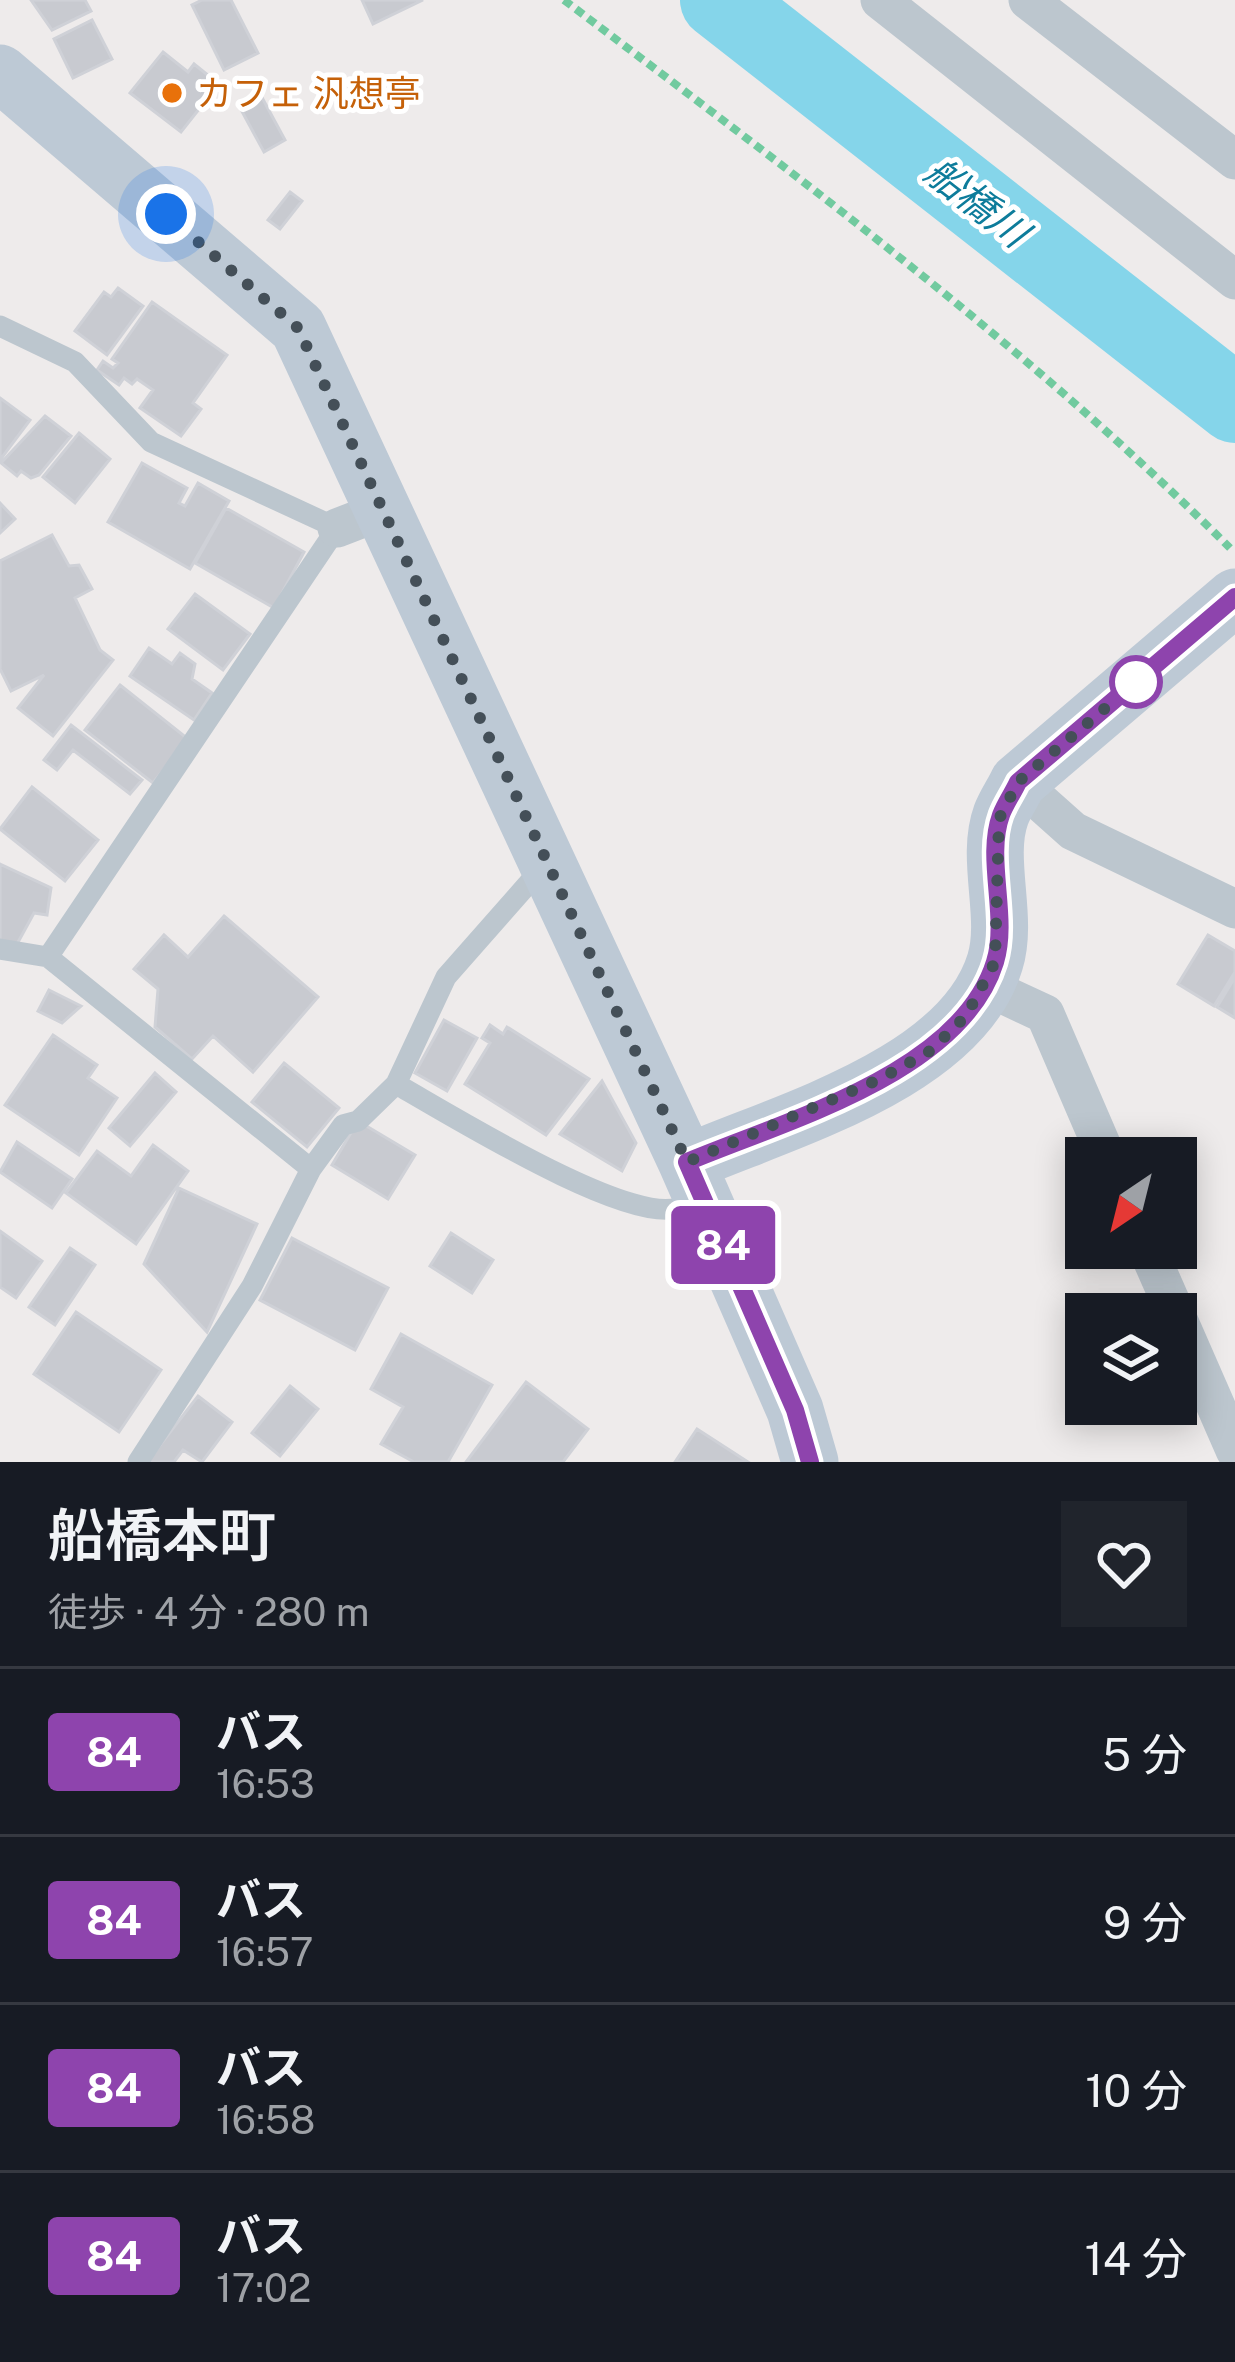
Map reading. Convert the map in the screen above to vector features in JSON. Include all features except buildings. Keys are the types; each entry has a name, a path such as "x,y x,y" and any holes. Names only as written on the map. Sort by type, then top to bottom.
{"street":[{"path":"880,0 1235,280"},
{"path":"1028,0 1235,160"},
{"path":"0,73 298,328 359,519 546,863 690,1190 795,1410 810,1462"},
{"path":"690,1190 930,1051 966,1016 995,962 999,819 1018,782 1235,597"},
{"path":"1018,782 1073,831 1235,909"},
{"path":"982,985 1045,1014 1098,1137"},
{"path":"1197,1363 1235,1450"}],"lane":[{"path":"0,326 75,362 151,442 359,519 48,957"},
{"path":"138,1462 252,1286 311,1169 343,1125 358,1121 395,1084 446,976 546,863"},
{"path":"0,950 48,957 311,1169"},
{"path":"395,1084 604,1196 666,1213 690,1190"}],"path":[{"path":"565,0 917,270 1137,456 1235,554"}],"waterway":[{"name":"船橋川","path":"719,0 1235,404"}],"bus line":[{"name":"84","path":"810,1462 795,1410 687,1162 880,1079 930,1051 966,1016 995,962 999,819 1018,782 1235,597"}],"place":[{"name":"カフェ 汎想亭","path":"172,93"}],"route":[{"path":"166,214 298,328 687,1162 880,1079 930,1051 966,1016 995,962 999,819 1018,782 1136,682"}]}
